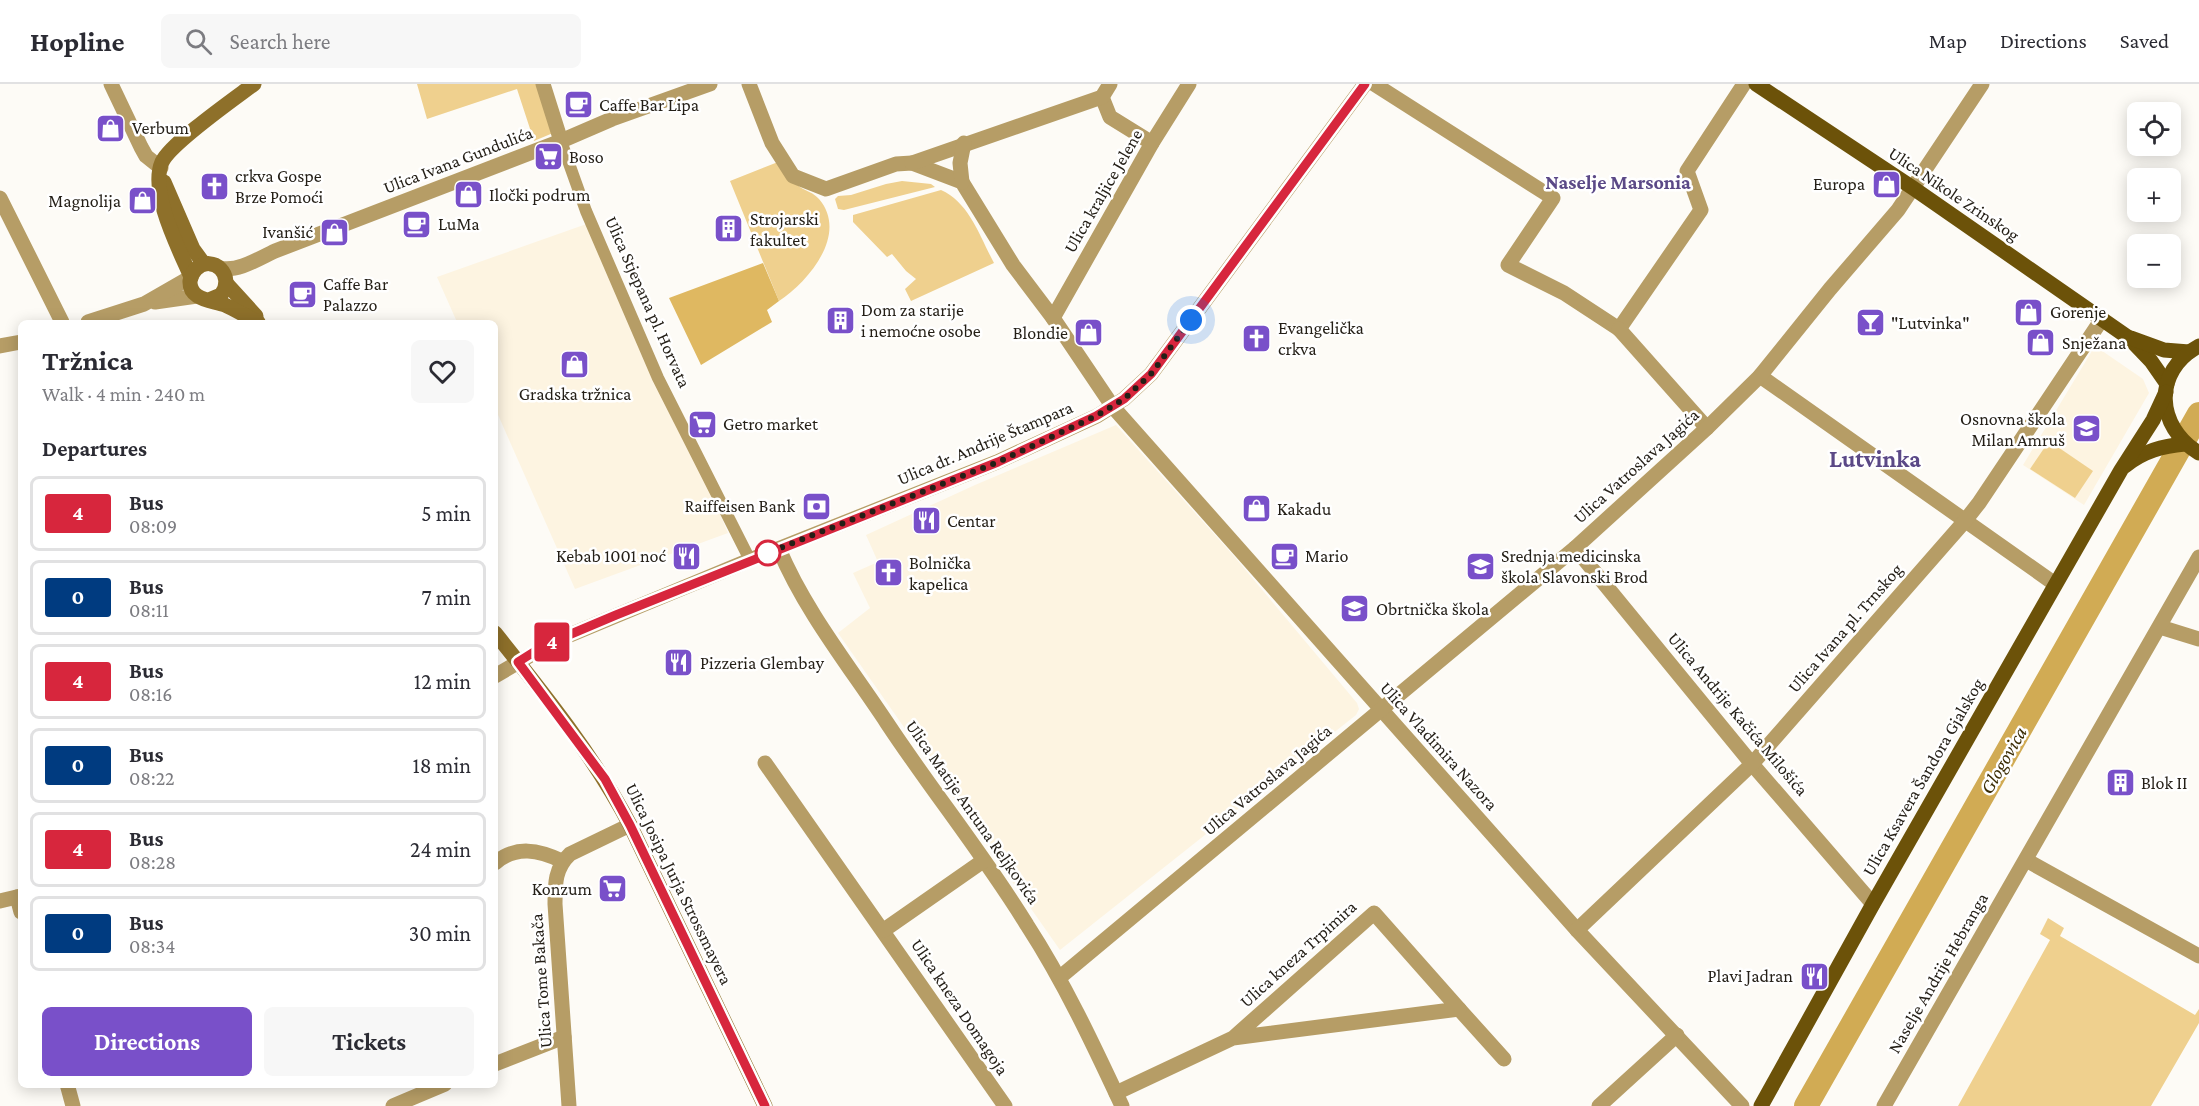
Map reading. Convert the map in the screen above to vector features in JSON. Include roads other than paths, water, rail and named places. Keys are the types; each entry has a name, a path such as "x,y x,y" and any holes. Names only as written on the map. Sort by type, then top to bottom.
{"main road":[{"path":"254,84 175,146 165,158 160,171 163,203 191,277 191,287 203,298 254,320"},
{"name":"Ulica Nikole Zrinskog","path":"1756,84 1913,188 2129,338 2151,361 2167,388"},
{"path":"160,171 193,249 204,264"},
{"path":"191,277 198,267 204,264 215,265 226,277 221,295 203,298"},
{"path":"226,283 244,305 261,320"},
{"name":"Ulica Nikole Zrinskog","path":"2129,338 2164,350 2194,349"},
{"name":"Ulica Ksavera Šandora Gjalskog","path":"1761,1106 2055,584 2152,420 2179,362 2194,349"},
{"path":"2167,388 2166,410 2171,426 2194,450"},
{"path":"2121,470 2133,459 2158,448 2194,450"},
{"name":"Ulica Josipa Jurja Strossmayera","path":"498,637 605,779 630,825 765,1106"}],"street":[{"path":"111,84 146,156 160,171"},
{"name":"Ulica Stjepana pl. Horvata","path":"543,84 586,211 658,378 750,560"},
{"name":"Ulica Ivana Gundulića","path":"220,268 241,266 612,119 710,84"},
{"path":"749,84 772,142 793,176 826,189 896,164 912,163 1106,90 1110,117 1152,143"},
{"name":"Ulica kraljice Jelene","path":"1053,318 1152,143 1189,84"},
{"name":"Ulica dr. Andrije Štampara","path":"498,674 545,645 750,560 998,462 1113,407 1151,374 1365,84"},
{"path":"1374,84 1553,198 1508,265 1564,293 1619,329 1707,428"},
{"path":"1619,329 1701,210 1687,171 1744,84"},
{"name":"Ulica Vatroslava Jagića","path":"1059,978 1575,548 1707,428 1760,376 1898,210 1982,84"},
{"path":"964,143 960,163 962,182 1013,265 1053,318 1113,407"},
{"path":"912,163 962,182"},
{"path":"0,198 61,320"},
{"path":"144,304 191,277"},
{"path":"94,320 144,304 203,298"},
{"name":"Ulica Ivana pl. Trnskog","path":"1577,930 1752,764 1964,522 2102,319"},
{"path":"0,346 18,343"},
{"path":"1760,376 2055,584"},
{"name":"Ulica Vladimira Nazora","path":"1113,407 1577,930 1742,1106"},
{"name":"Ulica Andrije Kačića Milošića","path":"1575,548 1752,764 1873,904"},
{"name":"Ulica Matije Antuna Reljkovića","path":"779,549 789,572 820,622 918,769 1026,922 1059,978 1119,1100"},
{"name":"Naselje Andrije Hebranga","path":"1884,1106 2160,627 2197,567"},
{"path":"2160,627 2199,639"},
{"name":"Ulica kneza Domagoja","path":"765,762 1005,1106"},
{"path":"498,860 514,852 532,850 562,861 570,854 630,825"},
{"path":"2026,860 2199,957"},
{"name":"Ulica Tome Bakača","path":"562,861 557,871 555,904 569,1106"},
{"name":"Ulica kneza Domagoja","path":"884,930 983,861"},
{"path":"0,901 18,902"},
{"name":"Ulica kneza Trpimira","path":"1119,1100 1233,1038 1374,913 1504,1059"},
{"name":"Ulica kneza Trpimira","path":"1233,1038 1459,1009"},
{"path":"1599,1106 1677,1035"},
{"path":"498,1063 564,1036"},
{"path":"68,1088 73,1106"},
{"path":"393,1106 436,1088"}],"waterway":[{"name":"Glogovica","path":"1806,1106 2199,414"}],"place":[{"name":"Caffe Bar Lipa","path":"578,105"},
{"name":"Verbum","path":"111,128"},
{"name":"Boso","path":"548,157"},
{"name":"Europa","path":"1886,184"},
{"name":"crkva Gospe Brze Pomoći","path":"214,186"},
{"name":"Iločki podrum","path":"468,195"},
{"name":"Magnolija","path":"142,201"},
{"name":"LuMa","path":"417,224"},
{"name":"Strojarski fakultet","path":"729,229"},
{"name":"Ivanšić","path":"334,232"},
{"name":"Caffe Bar Palazzo","path":"302,294"},
{"name":"Gorenje","path":"2029,312"},
{"name":"Dom za starije i nemoćne osobe","path":"840,320"},
{"name":"\"Lutvinka\"","path":"1870,323"},
{"name":"Blondie","path":"1089,333"},
{"name":"Evangelička crkva","path":"1257,338"},
{"name":"Snježana","path":"2041,343"},
{"name":"Gradska tržnica","path":"575,365"},
{"name":"Getro market","path":"702,424"},
{"name":"Osnovna škola Milan Amruš","path":"2086,429"},
{"name":"Raiffeisen Bank","path":"816,506"},
{"name":"Kakadu","path":"1256,509"},
{"name":"Centar","path":"926,521"},
{"name":"Kebab 1001 noć","path":"687,556"},
{"name":"Mario","path":"1284,556"},
{"name":"Srednja medicinska škola Slavonski Brod","path":"1480,566"},
{"name":"Bolnička kapelica","path":"888,573"},
{"name":"Obrtnička škola","path":"1355,609"},
{"name":"Pizzeria Glembay","path":"679,663"},
{"name":"Blok II","path":"2120,783"},
{"name":"Konzum","path":"613,889"},
{"name":"Plavi Jadran","path":"1814,976"}],"district":[{"name":"Naselje Marsonia","path":"1618,182"},
{"name":"Lutvinka","path":"1875,458"}]}
